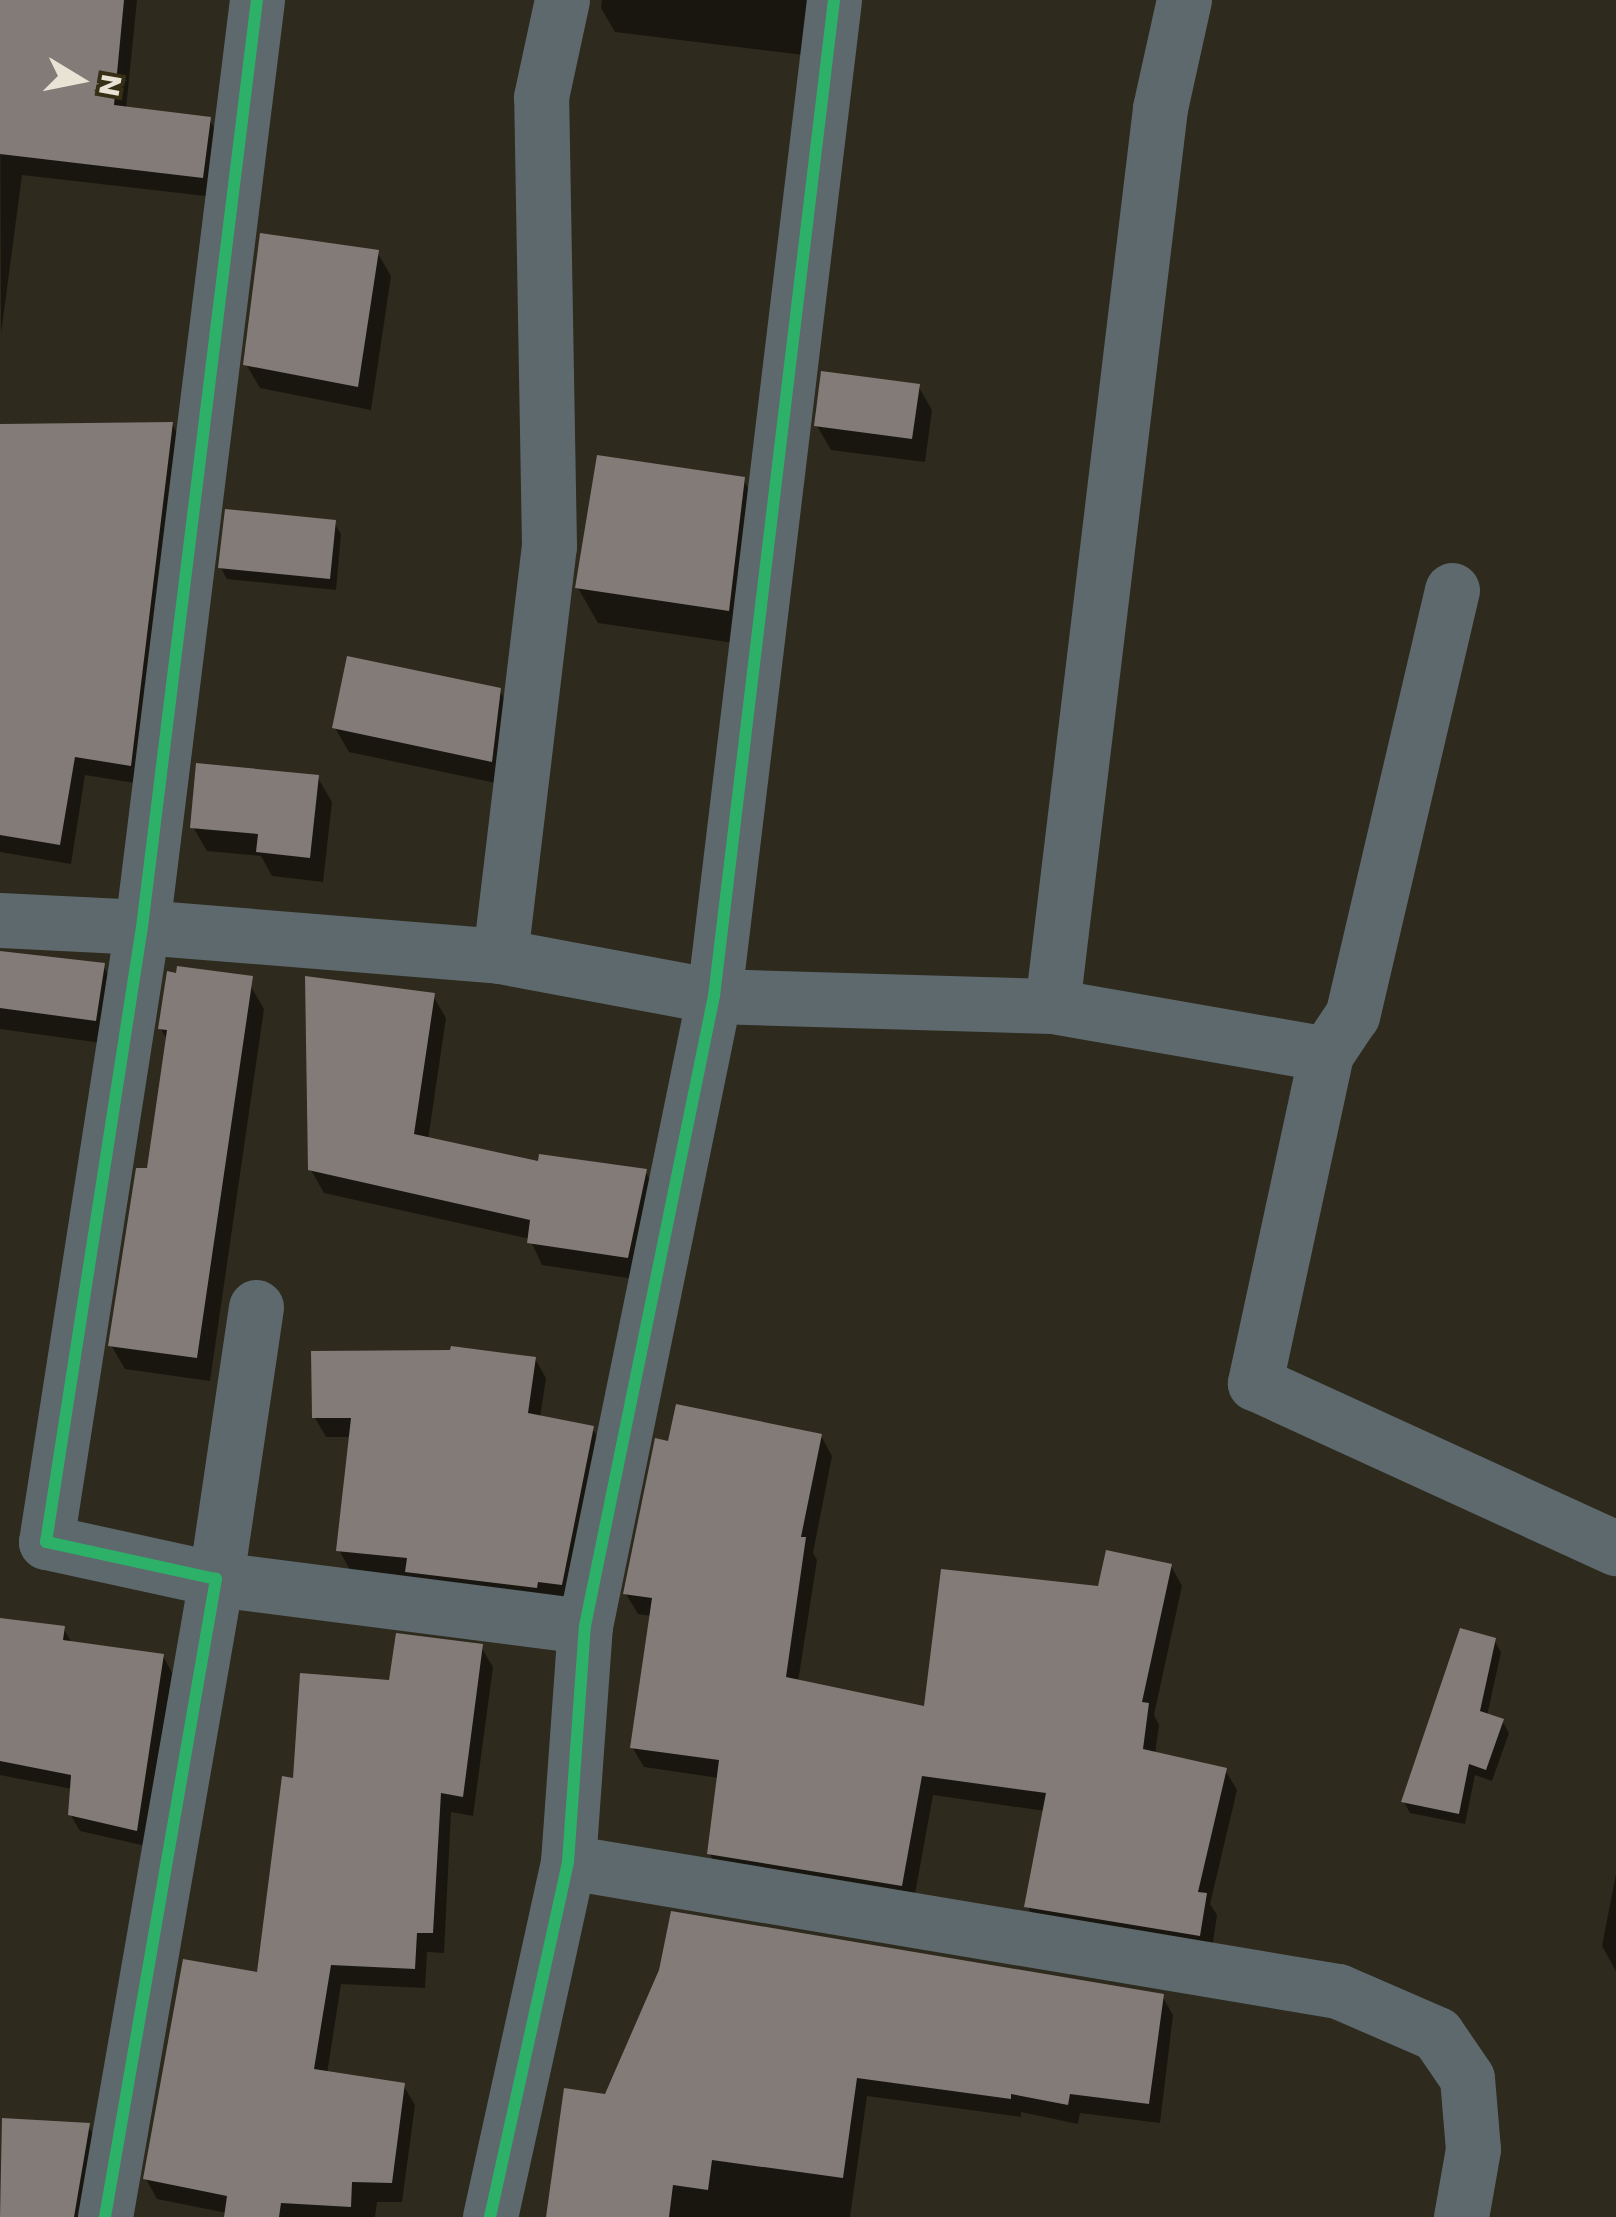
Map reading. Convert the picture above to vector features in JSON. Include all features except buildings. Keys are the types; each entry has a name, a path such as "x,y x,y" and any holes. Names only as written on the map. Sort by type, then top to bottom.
{"street":[{"path":"257,0 142,926 46,1542 216,1580 585,1626"},
{"path":"500,956 549,546 540,97 562,0"},
{"path":"490,2217 568,1862 585,1626 714,996 834,0"},
{"path":"1052,1006 1160,108 1184,0"},
{"path":"1452,590 1352,1015 1326,1054 1255,1383 1616,1548"},
{"path":"0,920 142,926 500,956 714,996 1052,1006 1326,1054"},
{"path":"105,2217 216,1580 256,1307"},
{"path":"568,1862 1338,1992 1437,2034 1467,2078 1473,2148 1461,2217"}],"cycle path":[{"path":"105,2217 216,1579 46,1542 142,927 257,0"},
{"path":"490,2217 568,1862 585,1626 714,996 834,0"}]}
